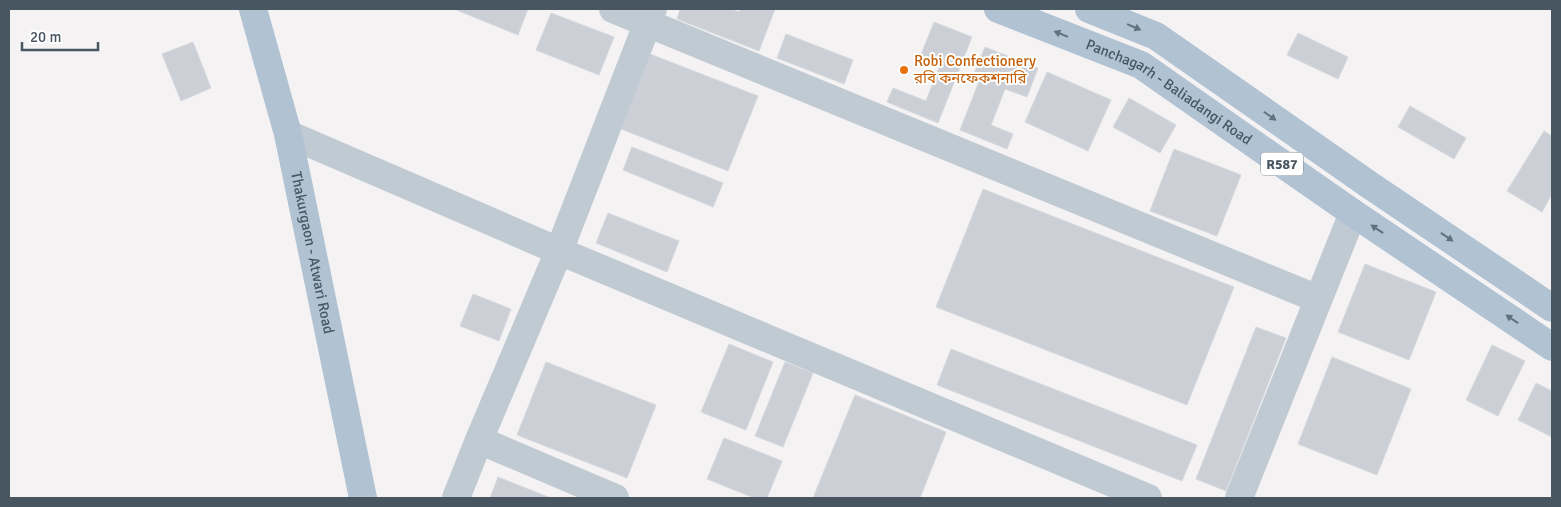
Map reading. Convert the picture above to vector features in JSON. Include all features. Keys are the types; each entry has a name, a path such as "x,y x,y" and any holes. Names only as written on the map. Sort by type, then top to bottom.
{"main road":[{"name":"Thakurgaon - Atwari Road","path":"253,9 288,134 363,498"},
{"name":"Panchagarh - Baliadangi Road","path":"998,9 1140,65 1353,213 1552,346"},
{"name":"R587","path":"1089,9 1156,36 1371,186 1552,308"}],"street":[{"path":"613,9 650,16 1318,299"},
{"path":"456,498 559,251 650,16"},
{"path":"288,134 559,251 1148,498"},
{"path":"1239,498 1353,213"},
{"path":"479,440 615,498"}],"building":[{"path":"454,9 528,9 518,35"},
{"path":"680,9 731,9 739,12 740,9 775,9 759,51 677,19"},
{"path":"551,13 614,37 599,75 536,50"},
{"path":"934,22 972,37 938,123 887,102 893,88 926,101 940,65 920,57"},
{"path":"1298,33 1348,57 1338,79 1287,55"},
{"path":"786,34 853,60 844,84 777,58"},
{"path":"193,42 211,88 181,101 162,54"},
{"path":"985,47 1038,68 1027,97 1005,89 991,125 1013,134 1007,149 960,130 980,79 973,76"},
{"path":"650,54 758,96 728,171 621,129"},
{"path":"1047,72 1111,100 1088,151 1025,122"},
{"path":"1129,98 1176,125 1160,153 1113,127"},
{"path":"1410,106 1466,138 1454,159 1398,127"},
{"path":"1544,131 1552,136 1552,194 1542,212 1507,191"},
{"path":"632,147 723,183 713,207 623,170"},
{"path":"1174,149 1241,175 1217,236 1150,211"},
{"path":"983,189 1234,287 1187,405 936,307"},
{"path":"608,213 679,241 667,272 596,243"},
{"path":"1365,264 1436,292 1409,360 1338,332"},
{"path":"473,294 511,309 499,341 460,326"},
{"path":"1256,327 1286,338 1226,491 1196,479"},
{"path":"729,344 773,362 746,430 701,412"},
{"path":"1492,345 1525,361 1498,416 1466,400"},
{"path":"951,349 1197,445 1182,481 937,385"},
{"path":"1332,357 1411,389 1377,475 1298,444"},
{"path":"546,362 656,405 627,478 517,435"},
{"path":"785,362 813,373 783,447 755,436"},
{"path":"1536,383 1552,391 1552,437 1518,420"},
{"path":"855,395 946,432 920,498 813,498"},
{"path":"724,438 782,461 767,498 754,498 707,479"},
{"path":"498,477 551,498 490,498"}],"place":[{"name":"Robi Confectionery রবি কনফেকশনারি","path":"904,70"}]}
